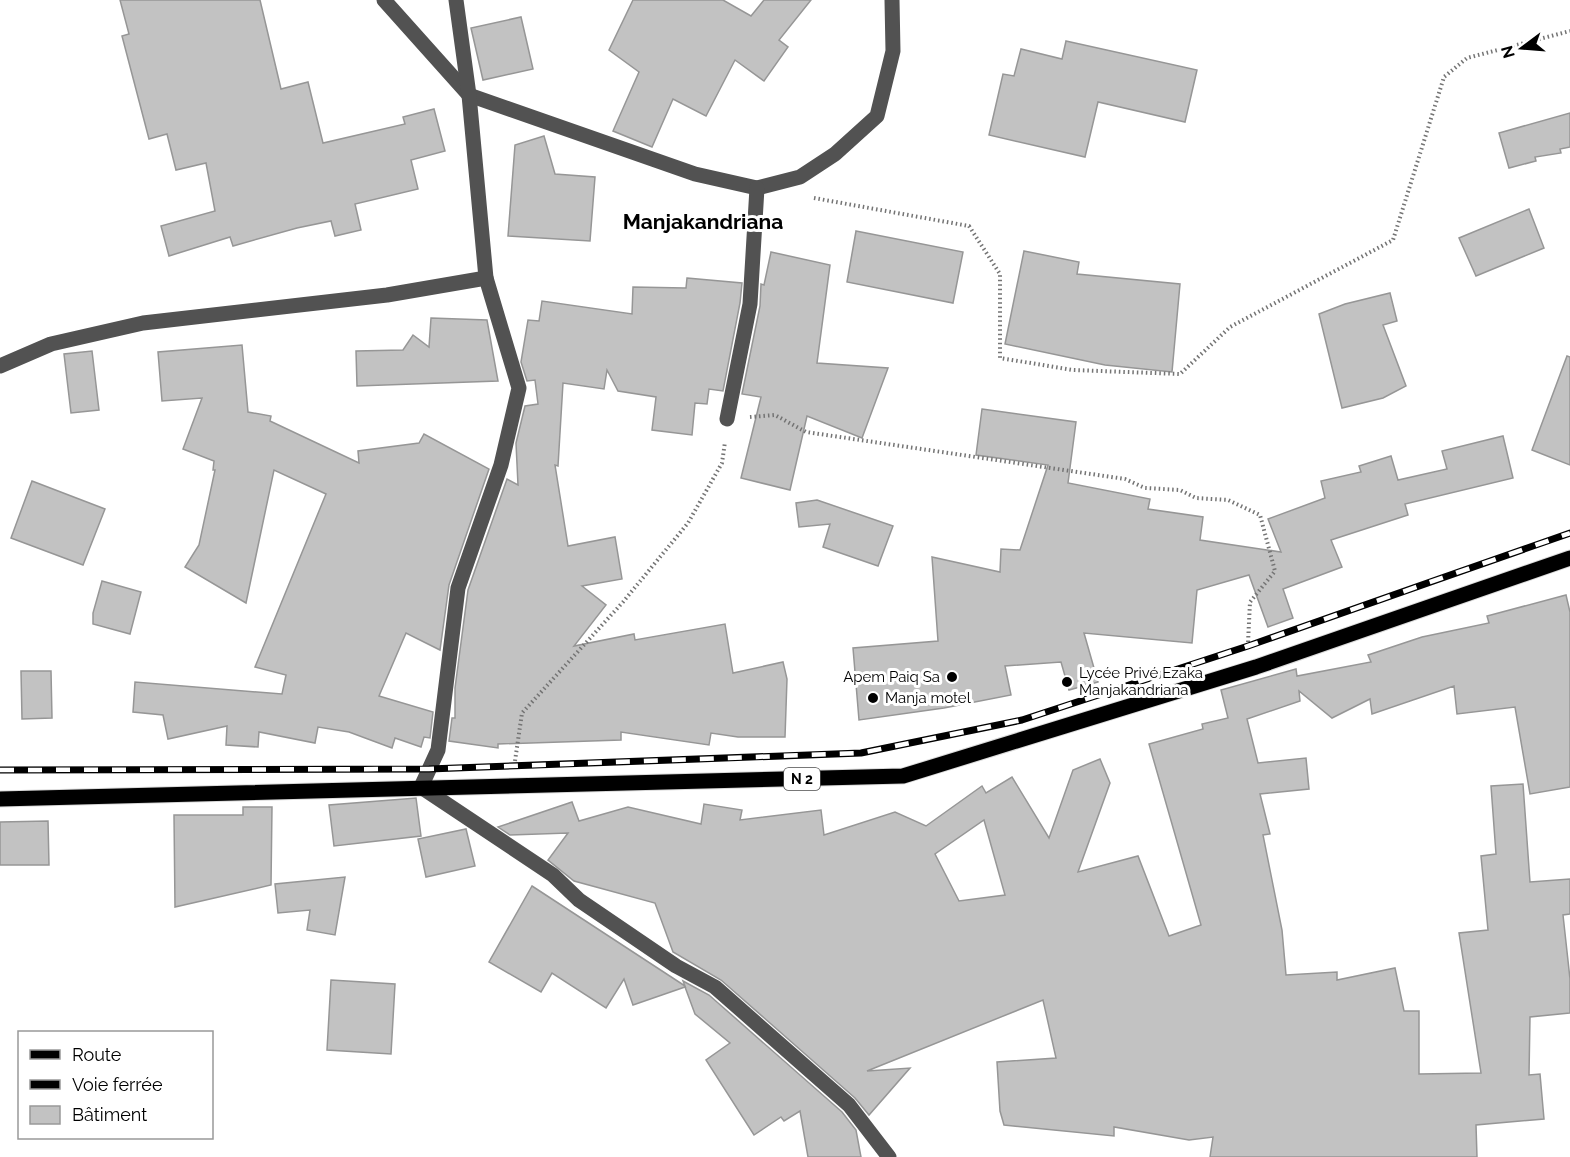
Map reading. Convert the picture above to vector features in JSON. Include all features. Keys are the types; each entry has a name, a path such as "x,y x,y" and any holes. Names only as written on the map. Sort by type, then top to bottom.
{"main road":[{"name":"N 2","path":"0,799 903,776 1257,667 1570,558"}],"street":[{"path":"384,0 469,95 695,174 757,188 800,177 835,154 877,116 893,51 892,0"},
{"path":"456,0 469,95 486,278 519,388 501,465 458,588 438,750 421,787 553,875 579,900 676,966 715,987 849,1105 889,1157"},
{"path":"727,419 750,304 757,188"},
{"path":"0,366 51,344 143,323 387,295 486,278"}],"path":[{"path":"804,196 969,226 1000,274 1000,358 1073,370 1179,374 1230,327 1393,240 1444,77 1467,58 1570,31"},
{"path":"482,788 514,765 522,713 623,602 688,523 722,464 727,419 775,415 806,432 1125,479 1145,488 1180,490 1196,498 1228,500 1260,514 1275,571 1250,602 1248,646 1257,667"}],"building":[{"path":"120,0 260,0 281,89 308,82 323,143 405,124 403,117 434,109 445,151 411,160 418,189 355,204 361,230 335,236 331,221 233,246 230,237 169,256 161,226 215,211 206,163 176,170 167,134 149,139 122,36 129,34"},
{"path":"633,0 723,0 751,16 764,0 811,0 779,40 788,47 764,81 735,60 706,116 673,99 652,147 613,131 639,72 609,50"},
{"path":"521,17 533,69 483,80 471,28"},
{"path":"1066,41 1197,70 1185,122 1098,102 1085,157 989,135 1003,74 1014,76 1021,49 1062,59"},
{"path":"1570,113 1570,147 1560,149 1561,153 1535,157 1536,161 1509,168 1499,133"},
{"path":"544,136 555,174 595,177 590,241 508,236 515,145"},
{"path":"1529,209 1544,248 1476,276 1459,238"},
{"path":"856,231 963,252 953,303 847,282"},
{"path":"1024,251 1079,262 1077,274 1180,284 1172,372 1105,365 1005,344"},
{"path":"771,252 830,265 817,363 888,368 862,438 807,416 790,490 741,478 761,397 742,394 760,306 761,284 764,285"},
{"path":"687,278 742,283 723,391 709,389 707,404 695,403 692,435 652,430 656,397 618,391 607,370 604,389 563,383 558,466 555,465 568,546 615,537 622,579 582,586 606,605 574,646 634,634 635,640 725,624 733,673 783,662 787,679 785,737 738,737 711,733 709,745 621,732 621,740 498,744 498,748 449,741 452,718 455,718 455,688 468,590 507,479 518,485 516,443 525,406 538,404 535,380 527,381 521,362 528,320 539,321 542,301 632,314 633,287 686,288"},
{"path":"1390,293 1397,321 1383,325 1406,386 1383,398 1342,408 1319,314 1345,304"},
{"path":"431,318 487,320 498,381 357,386 356,351 403,350 413,335 429,347"},
{"path":"242,345 248,412 271,416 270,421 359,463 358,451 419,443 424,434 489,469 449,585 440,650 406,633 379,696 433,712 430,738 424,737 421,747 395,738 392,748 349,732 318,727 315,743 259,732 258,747 226,745 227,726 168,739 163,715 133,712 135,682 282,694 286,675 255,667 326,494 274,470 246,603 185,567 199,545 215,470 213,470 214,461 183,449 202,398 162,401 158,352"},
{"path":"92,351 99,410 71,413 64,354"},
{"path":"1567,356 1570,357 1570,465 1532,450"},
{"path":"982,409 1076,422 1068,483 1150,499 1148,509 1203,517 1200,540 1281,552 1268,519 1325,498 1321,481 1361,472 1359,466 1391,456 1398,480 1447,469 1442,451 1503,436 1513,478 1405,504 1408,515 1331,540 1342,567 1283,589 1293,618 1268,627 1249,575 1197,590 1192,643 1084,633 1098,682 1069,690 1061,662 1005,666 1011,695 944,708 859,720 853,648 938,641 932,557 1000,572 1001,549 1020,550 1048,465 976,455"},
{"path":"32,481 105,509 83,565 11,538"},
{"path":"817,500 893,526 878,566 823,547 830,524 799,527 796,503"},
{"path":"102,581 141,592 130,634 93,624 93,613"},
{"path":"1566,595 1570,612 1570,787 1530,794 1515,707 1457,714 1454,686 1372,714 1370,699 1332,718 1299,691 1300,701 1247,719 1258,763 1306,758 1309,789 1260,794 1270,834 1263,835 1282,930 1286,975 1337,972 1337,980 1395,968 1404,1011 1419,1011 1419,1074 1481,1073 1459,933 1488,930 1481,856 1496,854 1491,786 1523,784 1530,882 1570,879 1570,914 1563,915 1570,979 1570,1013 1530,1017 1529,1075 1540,1074 1544,1119 1476,1125 1477,1157 1210,1157 1213,1137 1189,1140 1114,1127 1114,1136 1004,1125 1000,1111 997,1062 1056,1058 1043,1000 867,1071 910,1068 869,1115 855,1098 721,980 673,952 655,903 574,881 548,860 568,833 510,835 498,827 572,802 579,821 628,807 701,824 704,804 742,810 740,820 821,810 824,835 895,812 926,826 982,786 986,793 1012,777 1049,838 1073,770 1100,759 1110,783 1078,872 1138,856 1169,936 1201,925 1149,744 1203,729 1202,724 1228,718 1221,690 1296,669 1297,676 1371,662 1368,655 1422,637 1489,623 1487,616","holes":["984,820 1005,895 959,901 935,854"]},
{"path":"21,671 51,671 52,718 22,719"},
{"path":"416,798 421,836 334,846 329,805"},
{"path":"243,807 272,807 271,885 175,907 174,815 243,815"},
{"path":"48,821 49,865 0,865 0,822"},
{"path":"466,829 475,866 426,877 418,839"},
{"path":"345,877 335,935 307,930 310,910 278,913 275,884"},
{"path":"532,886 685,986 683,981 709,995 842,1112 856,1130 861,1157 808,1157 800,1111 784,1121 781,1117 754,1135 706,1060 730,1043 695,1014 685,987 633,1005 624,979 606,1008 552,973 541,992 489,962"},
{"path":"331,980 395,984 391,1054 327,1050"}],"railway":[{"path":"0,770 429,769 861,753 1022,720 1248,646 1570,533"}],"place":[{"name":"Apem Paiq Sa","path":"952,677"},
{"name":"Lycée Privé Ezaka Manjakandriana","path":"1067,682"},
{"name":"Manja motel","path":"873,698"}],"district":[{"name":"Manjakandriana","path":"703,221"}]}
